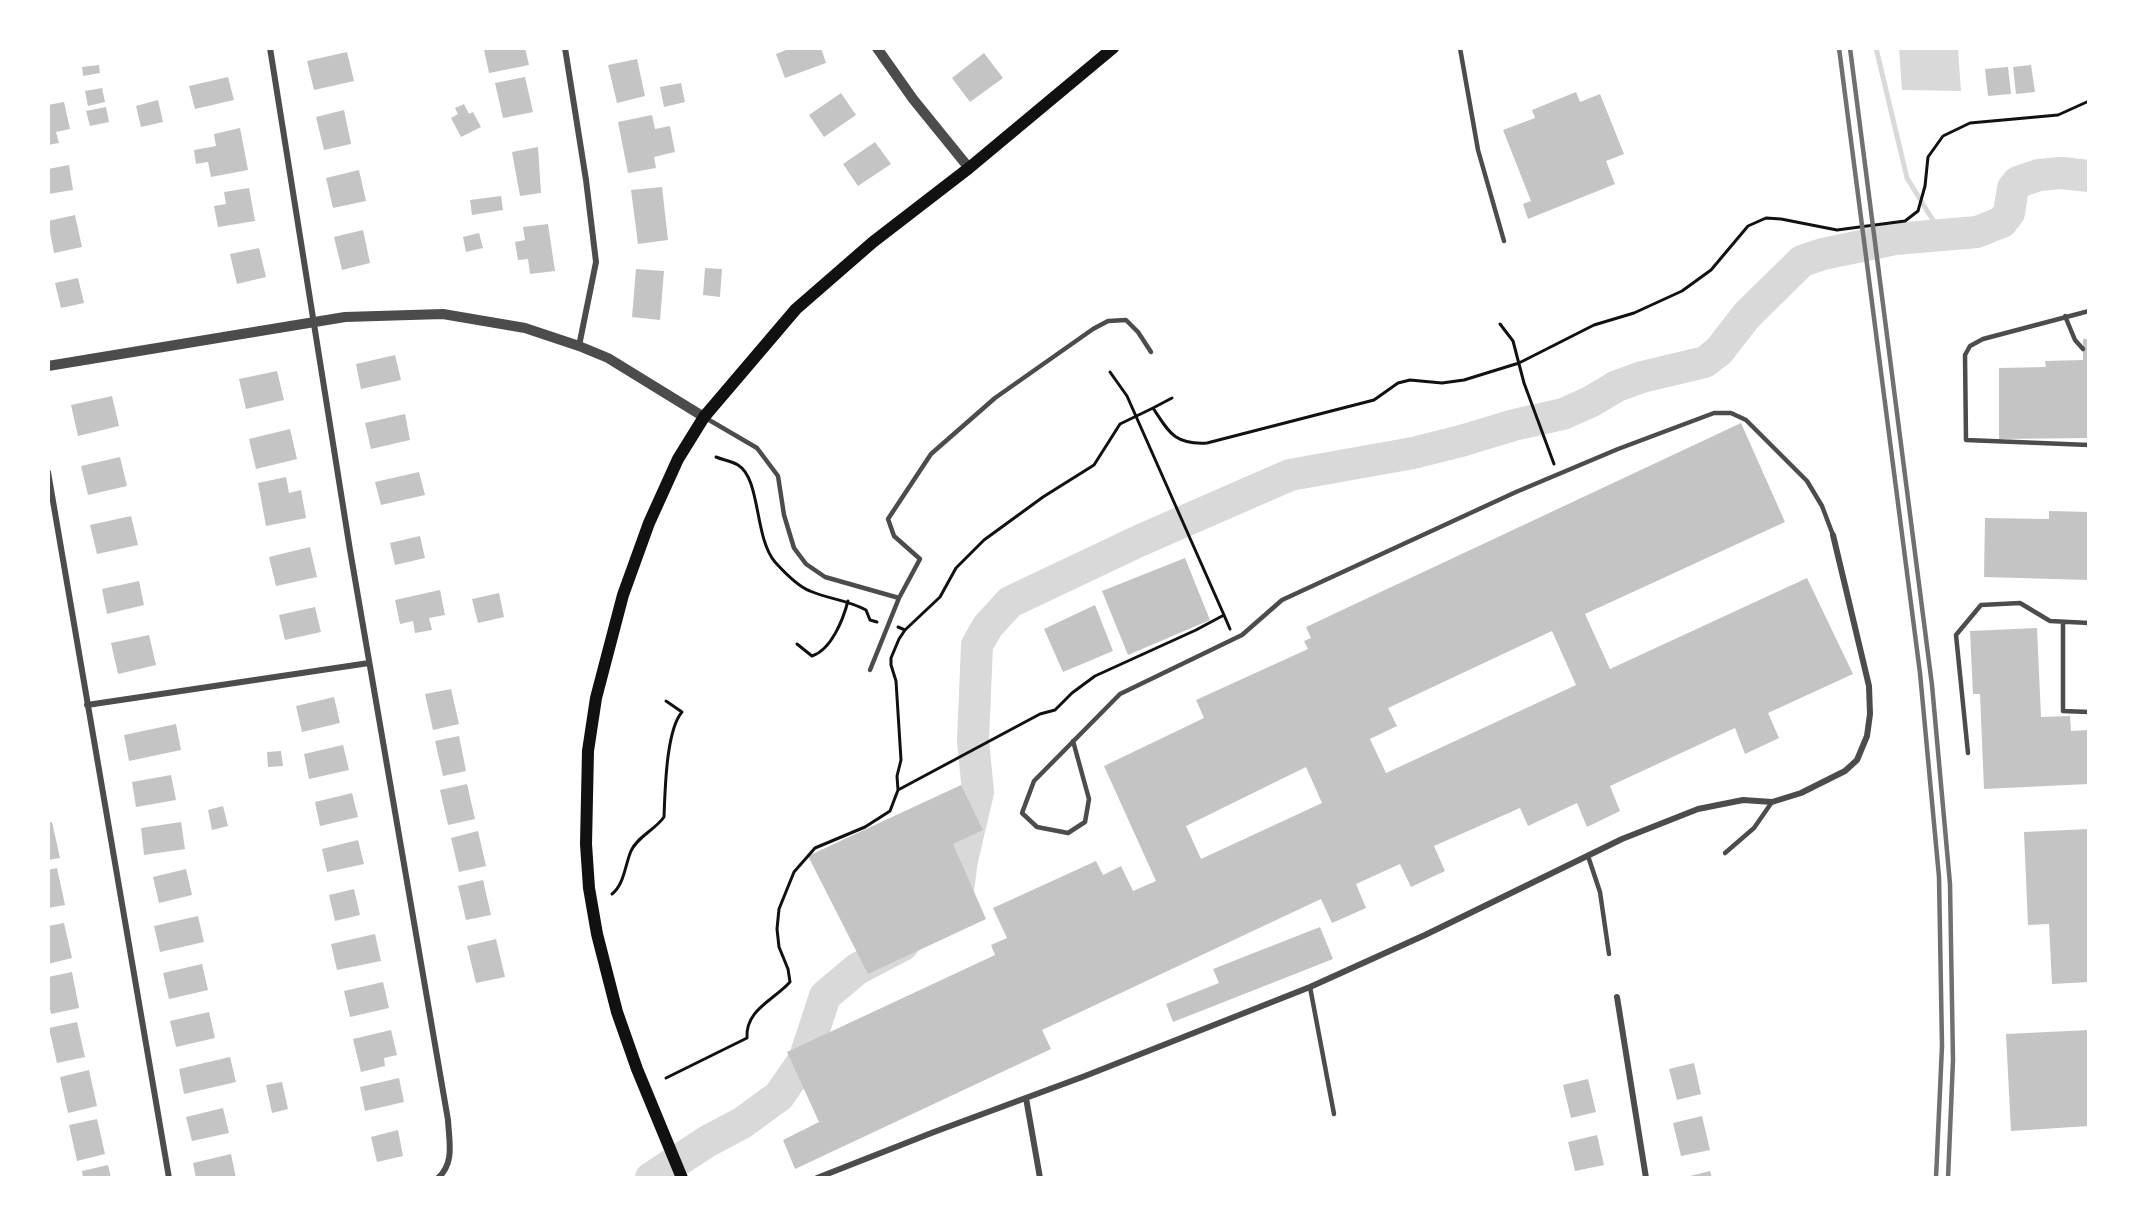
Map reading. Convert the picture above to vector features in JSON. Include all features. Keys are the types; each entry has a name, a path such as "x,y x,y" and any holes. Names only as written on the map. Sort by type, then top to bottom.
{"main road":[{"path":"682,1178 628,1047 597,934 589,888 586,844 588,751 596,698 627,585 678,459 704,417 796,309 873,242 969,168 1113,48"}],"street":[{"path":"270,48 369,663 447,1120 451,1156 444,1173 438,1178"},
{"path":"565,48 586,180 596,262 579,346"},
{"path":"877,48 913,99 969,168"},
{"path":"48,366 345,317 443,314 525,328 579,346 608,358 704,417"},
{"path":"48,472 169,1178"},
{"path":"817,1178 1310,987 1425,935 1622,839 1698,809 1743,800 1772,802 1801,794 1845,771 1857,760 1867,736 1870,714 1869,686 1833,535"},
{"path":"87,705 369,663"},
{"path":"1617,997 1646,1178"},
{"path":"1026,1098 1040,1178"}],"lane":[{"path":"1460,48 1478,150 1504,241"},
{"path":"2089,311 1983,339 1970,346 1965,355 1966,440 2089,445"},
{"path":"2065,316 2075,340 2083,349"},
{"path":"870,670 899,598 920,559 894,536 888,519 931,454 995,398 1093,329 1108,321 1126,320 1138,332 1151,352"},
{"path":"1073,741 1089,799 1085,822 1068,833 1037,827 1022,813 1034,781 1073,741 1120,694 1242,635 1282,600 1558,474 1714,412 1731,413 1746,420 1807,481 1822,506 1833,535"},
{"path":"704,417 757,448 778,476 784,515 794,548 806,564 825,577 899,598"},
{"path":"1968,753 1956,635 1981,605 2020,603 2050,621 2089,622"},
{"path":"2063,622 2063,711 2089,712"},
{"path":"1725,853 1754,828 1772,802"},
{"path":"1587,856 1600,892 1609,954"},
{"path":"1310,987 1334,1114"}],"path":[{"path":"1152,408 1170,434 1178,440 1191,444 1207,443 1374,400 1398,383 1410,380 1442,382 1464,380 1519,363 1594,325 1634,313 1682,291 1711,270 1749,226 1766,218 1837,230 1905,222 1918,211 1925,186 1928,157 1943,136 1970,123 2058,114 2089,101"},
{"path":"1500,324 1513,340 1524,383 1558,474"},
{"path":"1110,372 1127,396 1234,639"},
{"path":"666,1078 747,1038 746,1030 753,1015 763,1004 781,993 790,982 788,969 779,947 777,929 779,909 794,872 816,848 865,827 890,811 898,790 897,776 901,760 896,681 891,658 905,630 940,597 956,568 984,540 1043,497 1094,465 1120,424 1172,398"},
{"path":"797,644 812,656 820,654 844,615 848,602"},
{"path":"898,790 1040,714 1055,710 1072,693 1095,676 1224,615"},
{"path":"889,623 905,630"},
{"path":"612,894 619,886 632,849 643,835 664,817 666,775 672,736 676,718 682,712 666,701"}],"shaded area":[{"path":"1899,48 1958,48 1961,91 1902,90"}],"building":[{"path":"525,48 529,65 489,73 484,50"},
{"path":"791,48 821,48 826,63 785,78 776,54"},
{"path":"347,52 354,81 314,90 307,61"},
{"path":"984,53 1003,78 970,102 952,78"},
{"path":"637,59 645,96 617,103 608,65"},
{"path":"99,65 100,73 83,76 82,67"},
{"path":"2031,65 2035,92 2016,94 2013,67"},
{"path":"2008,67 2011,94 1988,96 1985,69"},
{"path":"228,77 234,100 195,109 189,86"},
{"path":"525,77 533,112 503,118 495,83"},
{"path":"681,83 685,102 664,107 660,87"},
{"path":"102,88 105,102 88,106 85,91"},
{"path":"1576,92 1580,102 1600,94 1624,154 1606,161 1615,184 1528,219 1523,204 1531,201 1503,130 1535,118 1532,110"},
{"path":"841,93 856,115 824,137 809,115"},
{"path":"158,100 163,122 141,127 136,106"},
{"path":"64,102 70,129 56,132 59,143 48,145 48,105"},
{"path":"464,104 469,114 473,112 481,127 461,137 451,118 458,114 455,108"},
{"path":"106,107 109,122 90,126 86,111"},
{"path":"344,110 351,144 324,150 316,117"},
{"path":"652,115 655,129 670,126 675,152 654,157 656,168 628,173 618,122"},
{"path":"240,128 248,170 211,177 208,162 196,164 194,150 216,146 214,134"},
{"path":"875,142 891,164 858,186 843,164"},
{"path":"538,147 541,193 520,196 512,152"},
{"path":"69,165 73,190 48,194 48,169"},
{"path":"359,170 366,201 333,208 326,178"},
{"path":"662,187 668,240 638,244 631,190"},
{"path":"249,188 255,221 218,227 214,206 226,204 224,192"},
{"path":"501,196 503,210 472,215 470,200"},
{"path":"75,215 82,247 54,253 48,221"},
{"path":"548,224 555,271 530,274 528,259 518,260 515,242 525,240 523,227"},
{"path":"363,230 370,263 342,270 334,237"},
{"path":"479,233 483,248 466,252 463,237"},
{"path":"259,248 266,277 237,284 230,254"},
{"path":"705,268 722,269 720,297 703,295"},
{"path":"636,269 664,271 660,320 632,317"},
{"path":"78,278 84,303 61,308 55,283"},
{"path":"2083,339 2089,339 2089,438 1999,439 1999,368 2046,367 2045,361 2083,360"},
{"path":"395,355 401,380 361,389 356,364"},
{"path":"277,371 284,400 246,409 239,379"},
{"path":"112,396 119,426 78,436 71,405"},
{"path":"405,414 410,440 371,449 365,423"},
{"path":"1741,423 1785,522 1585,614 1610,669 1807,578 1853,674 1768,713 1779,738 1745,754 1735,728 1610,786 1620,811 1587,827 1577,803 1528,826 1520,808 1434,846 1445,871 1411,887 1400,864 1356,884 1366,908 1332,923 1321,899 1042,1030 1051,1049 795,1169 783,1140 819,1122 787,1052 995,955 991,945 1007,938 993,908 1096,861 1103,875 1121,866 1133,891 1156,881 1104,766 1204,718 1196,700 1308,649 1304,641 1311,638 1306,627","holes":["1552,631 1576,685 1386,773 1370,739 1397,726 1388,708","1306,767 1322,803 1201,859 1186,826"]},
{"path":"290,429 297,459 256,469 249,439"},
{"path":"120,457 127,486 88,495 81,466"},
{"path":"419,472 425,495 381,505 375,482"},
{"path":"286,477 289,493 301,490 306,518 266,526 258,483"},
{"path":"2049,511 2089,512 2089,580 1984,577 1985,518 2049,519"},
{"path":"131,516 138,545 97,554 90,525"},
{"path":"420,536 425,558 395,565 390,543"},
{"path":"310,547 317,577 276,586 269,557"},
{"path":"1185,558 1210,620 1128,655 1102,591"},
{"path":"139,581 144,605 107,614 102,589"},
{"path":"440,590 445,615 429,618 432,630 415,633 413,621 400,624 395,600"},
{"path":"499,593 504,617 478,623 472,599"},
{"path":"1095,605 1113,651 1063,672 1044,629"},
{"path":"315,607 321,632 285,640 279,615"},
{"path":"2037,628 2041,717 2070,716 2071,731 2089,730 2089,784 1984,789 1980,694 1973,694 1970,631"},
{"path":"149,635 156,665 118,674 111,643"},
{"path":"451,689 459,724 433,730 425,694"},
{"path":"334,697 340,723 302,732 296,706"},
{"path":"176,724 181,750 129,761 124,735"},
{"path":"459,736 466,771 443,776 435,741"},
{"path":"343,745 349,770 309,779 304,754"},
{"path":"281,751 283,766 268,767 267,752"},
{"path":"171,775 176,800 136,807 132,782"},
{"path":"467,784 475,819 448,825 440,790"},
{"path":"961,785 983,830 953,844 986,919 868,974 808,856"},
{"path":"352,793 358,817 320,826 315,802"},
{"path":"223,806 228,826 212,830 208,810"},
{"path":"52,822 60,858 48,860 48,823"},
{"path":"181,822 185,849 144,855 141,828"},
{"path":"2089,829 2089,982 2052,984 2049,924 2028,925 2024,832"},
{"path":"478,831 486,866 459,872 451,838"},
{"path":"358,840 364,864 327,872 322,849"},
{"path":"57,868 65,905 48,908 48,870"},
{"path":"186,869 192,895 159,903 153,877"},
{"path":"483,880 491,915 466,920 458,886"},
{"path":"354,889 360,915 335,921 329,895"},
{"path":"198,916 204,942 160,952 154,926"},
{"path":"64,923 72,958 48,964 48,926"},
{"path":"1320,927 1333,959 1173,1022 1166,1004 1219,983 1213,969"},
{"path":"375,934 381,961 337,970 331,944"},
{"path":"496,939 505,977 476,983 467,946"},
{"path":"202,964 208,990 169,999 163,973"},
{"path":"72,972 79,1008 51,1014 48,977"},
{"path":"383,982 389,1008 350,1017 344,991"},
{"path":"209,1012 215,1038 176,1047 170,1021"},
{"path":"77,1022 85,1057 57,1063 49,1028"},
{"path":"391,1030 397,1055 384,1058 385,1066 361,1072 353,1039"},
{"path":"2089,1030 2089,1126 2011,1131 2006,1034"},
{"path":"230,1057 236,1082 184,1094 179,1069"},
{"path":"1694,1063 1701,1094 1677,1100 1669,1069"},
{"path":"89,1070 97,1106 68,1113 60,1077"},
{"path":"399,1078 404,1102 365,1111 360,1087"},
{"path":"1588,1079 1596,1112 1571,1118 1563,1085"},
{"path":"282,1082 288,1109 272,1113 266,1085"},
{"path":"223,1108 229,1133 192,1141 186,1117"},
{"path":"1702,1116 1710,1150 1681,1156 1673,1123"},
{"path":"97,1119 105,1154 77,1161 69,1125"},
{"path":"398,1130 403,1156 377,1162 371,1137"},
{"path":"1597,1135 1604,1165 1575,1171 1568,1142"},
{"path":"231,1154 236,1178 196,1178 193,1163"},
{"path":"108,1165 111,1178 83,1178 82,1171"},
{"path":"1710,1171 1712,1178 1686,1178 1686,1177"}],"waterway":[{"path":"1876,48 1907,178 1942,235"},
{"path":"956,905 962,860 978,792 973,741 977,645 988,626 1010,602 1141,540 1290,475 1413,453 1563,414 1617,386 1642,377 1705,362 1719,351 1747,315 1802,261 1823,254 1895,239 1977,232 2002,222 2009,213 2013,188 2018,182 2039,175 2061,173 2089,176"},
{"path":"651,1178 708,1141 742,1123 779,1096 804,1060 825,996 857,969 903,945"}],"railway":[{"path":"1839,48 1920,673 1939,877 1942,1046 1936,1178"},
{"path":"1850,48 1932,685 1950,884 1953,1060 1948,1178"}]}
